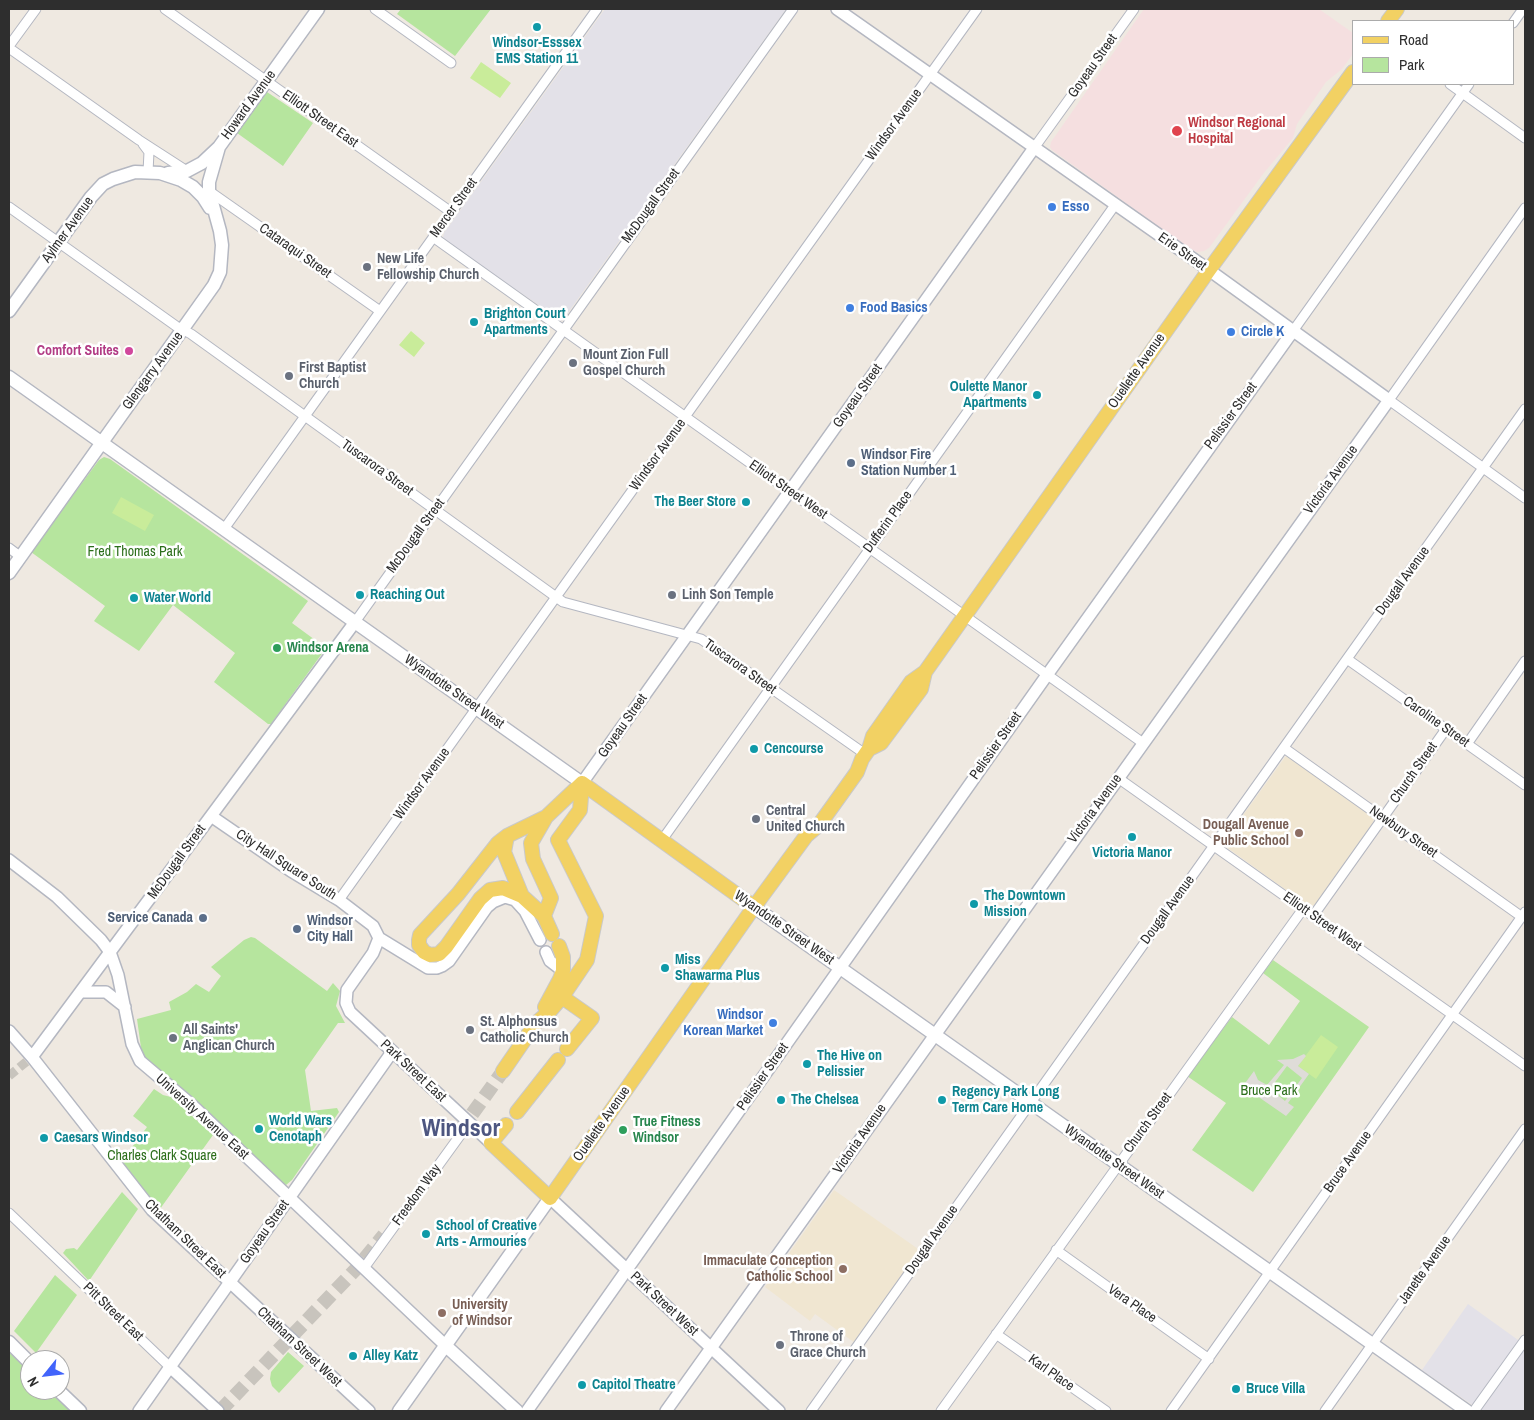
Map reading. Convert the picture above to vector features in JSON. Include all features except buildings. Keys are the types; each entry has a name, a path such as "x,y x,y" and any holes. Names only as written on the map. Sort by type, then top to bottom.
{"main road":[{"name":"Howard Avenue","path":"154,172 188,171 202,163 219,148 318,9"},
{"path":"1389,20 1397,9"},
{"name":"Ouellette Avenue","path":"399,1411 806,836 812,819 850,766 865,754 873,736 911,682 925,672 1209,270 1352,73"},
{"name":"Glengarry Avenue","path":"9,573 214,285 220,272 222,245 209,191 209,182 219,148"},
{"name":"Aylmer Avenue","path":"9,311 91,197 103,184 124,174 154,172 181,180 193,187 203,197 215,217"},
{"name":"Wyandotte Street West","path":"9,377 1467,1411"},
{"path":"544,916 522,896 503,888 490,890 480,899 443,951 430,955 424,952 419,945 420,935 458,894 492,848 507,836 546,817 582,784"},
{"path":"536,1023 562,997 587,960 596,916 558,840 580,810 582,784"},
{"path":"504,1071 536,1023 563,971 563,957 549,943 544,916 551,898 533,859 531,843 546,817"},
{"path":"507,836 504,852 522,896"},
{"path":"562,997 592,1018 567,1049"},
{"path":"516,1112 558,1060"},
{"path":"491,1143 506,1125"},
{"name":"Park Street East","path":"491,1143 550,1198"},
{"path":"9,1342 20,1353"},
{"path":"446,1346 517,1411"},
{"path":"68,1400 80,1411"}],"street":[{"path":"36,9 9,47 139,140 188,171"},
{"name":"Elliott Street East","path":"165,9 451,212"},
{"path":"375,9 451,63"},
{"name":"Mercer Street","path":"224,529 597,9"},
{"name":"McDougall Street","path":"32,1057 355,622 792,9"},
{"name":"Erie Street","path":"837,9 1209,270 1525,498"},
{"name":"Windsor Avenue","path":"339,900 977,9"},
{"name":"Goyeau Street","path":"582,784 1134,9"},
{"path":"1514,22 1523,9"},
{"path":"1451,85 1525,138"},
{"name":"Pelissier Street","path":"527,1411 1047,675 1468,85"},
{"path":"139,140 149,152 154,172"},
{"name":"Cataraqui Street","path":"209,191 380,311"},
{"name":"Dufferin Place","path":"662,840 1115,205"},
{"name":"Tuscarora Street","path":"9,207 176,326 183,329 563,602 701,639 865,754"},
{"name":"Victoria Avenue","path":"666,1411 1525,208"},
{"name":"Elliott Street West","path":"433,237 1143,743"},
{"name":"Dougall Avenue","path":"810,1411 1525,409"},
{"path":"9,548 20,557"},
{"name":"Caroline Street","path":"1347,659 1525,785"},
{"path":"1467,744 1525,661"},
{"name":"Church Street","path":"1313,916 1446,729"},
{"name":"Newbury Street","path":"1284,748 1524,914"},
{"name":"Elliott Street West","path":"1118,778 1525,1066"},
{"name":"City Hall Square South","path":"211,816 291,871 339,900 373,926 379,938 428,968 437,968 448,961 487,907 505,897 515,900 549,943"},
{"name":"University Avenue East","path":"9,860 57,897 101,940 110,952 118,975 132,1044 140,1061 192,1106 446,1346"},
{"name":"Church Street","path":"941,1411 1302,908"},
{"name":"Bruce Avenue","path":"1172,1411 1524,914"},
{"name":"Park Street East","path":"379,938 373,953 347,990 346,1003 350,1012 491,1143"},
{"path":"81,992 106,992 125,1007"},
{"name":"Chatham Street East","path":"9,1032 32,1057 152,1210 230,1282"},
{"name":"Goyeau Street","path":"139,1411 392,1052"},
{"name":"Freedom Way","path":"364,1268 469,1122"},
{"name":"Janette Avenue","path":"1325,1411 1525,1129"},
{"name":"Park Street West","path":"550,1198 779,1411"},
{"name":"Pitt Street East","path":"9,1213 218,1411"},
{"name":"Vera Place","path":"1056,1250 1209,1359"},
{"name":"Chatham Street West","path":"230,1282 369,1411"},
{"name":"Karl Place","path":"996,1334 1106,1411"},
{"path":"1474,1411 1525,1340"}],"shaded area":[{"path":"605,9 786,9 562,321 445,241 443,237 444,233"},
{"name":"Windsor Regional Hospital","path":"1144,9 1319,9 1352,32 1352,55 1342,69 1326,82 1297,124 1293,138 1263,174 1209,248 1204,251 1197,252 1190,249 1052,150 1050,147 1051,142"},
{"name":"Dougall Avenue Public School","path":"1286,756 1370,814 1374,819 1372,825 1316,904 1312,906 1308,906 1225,846 1225,840"},
{"path":"1304,1054 1306,1056 1298,1066 1309,1074 1288,1103 1294,1107 1286,1116 1247,1089 1242,1094 1243,1086 1254,1071 1258,1080 1267,1085 1284,1065 1277,1060 1293,1059","holes":["1287,1066 1302,1078 1285,1101 1270,1089"]},
{"name":"Immaculate Conception Catholic School","path":"834,1190 921,1251 855,1343 815,1314 810,1321 765,1287"},
{"path":"1468,1304 1525,1345 1525,1411 1481,1411 1422,1370"}],"green space":[{"path":"401,9 491,9 455,56 397,14"},
{"path":"481,62 511,83 500,98 470,78"},
{"path":"267,92 313,123 283,166 237,133"},
{"path":"411,331 425,343 414,357 399,345"},
{"name":"Fred Thomas Park","path":"104,457 110,459 308,601 292,623 326,648 271,724 268,724 214,682 235,653 173,605 139,651 94,621 105,606 31,552 99,460"},
{"path":"121,497 154,515 145,531 112,513"},
{"path":"251,937 255,938 327,991 333,983 340,991 336,1006 345,1023 338,1023 305,1070 311,1111 337,1108 339,1112 292,1180 286,1185 279,1183 142,1055 137,1019 171,1010 169,1002 187,992 196,984 209,992 221,976 211,967 244,940"},
{"name":"Bruce Park","path":"1273,960 1369,1027 1253,1192 1192,1150 1226,1103 1187,1076 1232,1017 1269,1045 1300,1001 1263,973"},
{"path":"1321,1035 1338,1047 1316,1079 1298,1066"},
{"name":"Charles Clark Square","path":"154,1089 163,1095 171,1097 213,1135 160,1209 121,1162 147,1127 133,1116"},
{"path":"122,1192 138,1209 89,1281 63,1253 66,1249 74,1248 77,1250"},
{"path":"55,1275 77,1295 38,1350 33,1350 14,1331"},
{"path":"9,1352 20,1362 20,1400 58,1400 70,1411 9,1411"},
{"path":"288,1352 304,1366 279,1393 272,1386 271,1372"}],"tunnel":[{"path":"9,1076 32,1057"},
{"path":"460,1131 503,1071"},
{"path":"220,1411 357,1268 384,1235"}],"place":[{"name":"Windsor-Esssex EMS Station 11","path":"537,27"},
{"name":"Windsor Regional Hospital","path":"1177,131"},
{"name":"Esso","path":"1052,207"},
{"name":"New Life Fellowship Church","path":"367,267"},
{"name":"Food Basics","path":"850,308"},
{"name":"Brighton Court Apartments","path":"474,322"},
{"name":"Circle K","path":"1231,332"},
{"name":"Comfort Suites","path":"129,351"},
{"name":"Mount Zion Full Gospel Church","path":"573,363"},
{"name":"First Baptist Church","path":"289,376"},
{"name":"Oulette Manor Apartments","path":"1037,395"},
{"name":"Windsor Fire Station Number 1","path":"851,463"},
{"name":"The Beer Store","path":"746,502"},
{"name":"Reaching Out","path":"360,595"},
{"name":"Linh Son Temple","path":"672,595"},
{"name":"Water World","path":"134,598"},
{"name":"Windsor Arena","path":"277,648"},
{"name":"Cencourse","path":"754,749"},
{"name":"Central United Church","path":"756,819"},
{"name":"Dougall Avenue Public School","path":"1299,833"},
{"name":"Victoria Manor","path":"1132,837"},
{"name":"The Downtown Mission","path":"974,904"},
{"name":"Service Canada","path":"203,918"},
{"name":"Windsor City Hall","path":"297,929"},
{"name":"Miss Shawarma Plus","path":"665,968"},
{"name":"Windsor Korean Market","path":"773,1023"},
{"name":"St. Alphonsus Catholic Church","path":"470,1030"},
{"name":"All Saints' Anglican Church","path":"173,1038"},
{"name":"The Hive on Pelissier","path":"807,1064"},
{"name":"The Chelsea","path":"781,1100"},
{"name":"Regency Park Long Term Care Home","path":"942,1100"},
{"name":"World Wars Cenotaph","path":"259,1129"},
{"name":"True Fitness Windsor","path":"623,1130"},
{"name":"Caesars Windsor","path":"44,1138"},
{"name":"School of Creative Arts - Armouries","path":"426,1234"},
{"name":"Immaculate Conception Catholic School","path":"843,1269"},
{"name":"University of Windsor","path":"442,1313"},
{"name":"Throne of Grace Church","path":"780,1345"},
{"name":"Alley Katz","path":"353,1356"},
{"name":"Capitol Theatre","path":"582,1385"},
{"name":"Bruce Villa","path":"1236,1389"}],"district":[{"name":"Windsor","path":"461,1130"}]}
